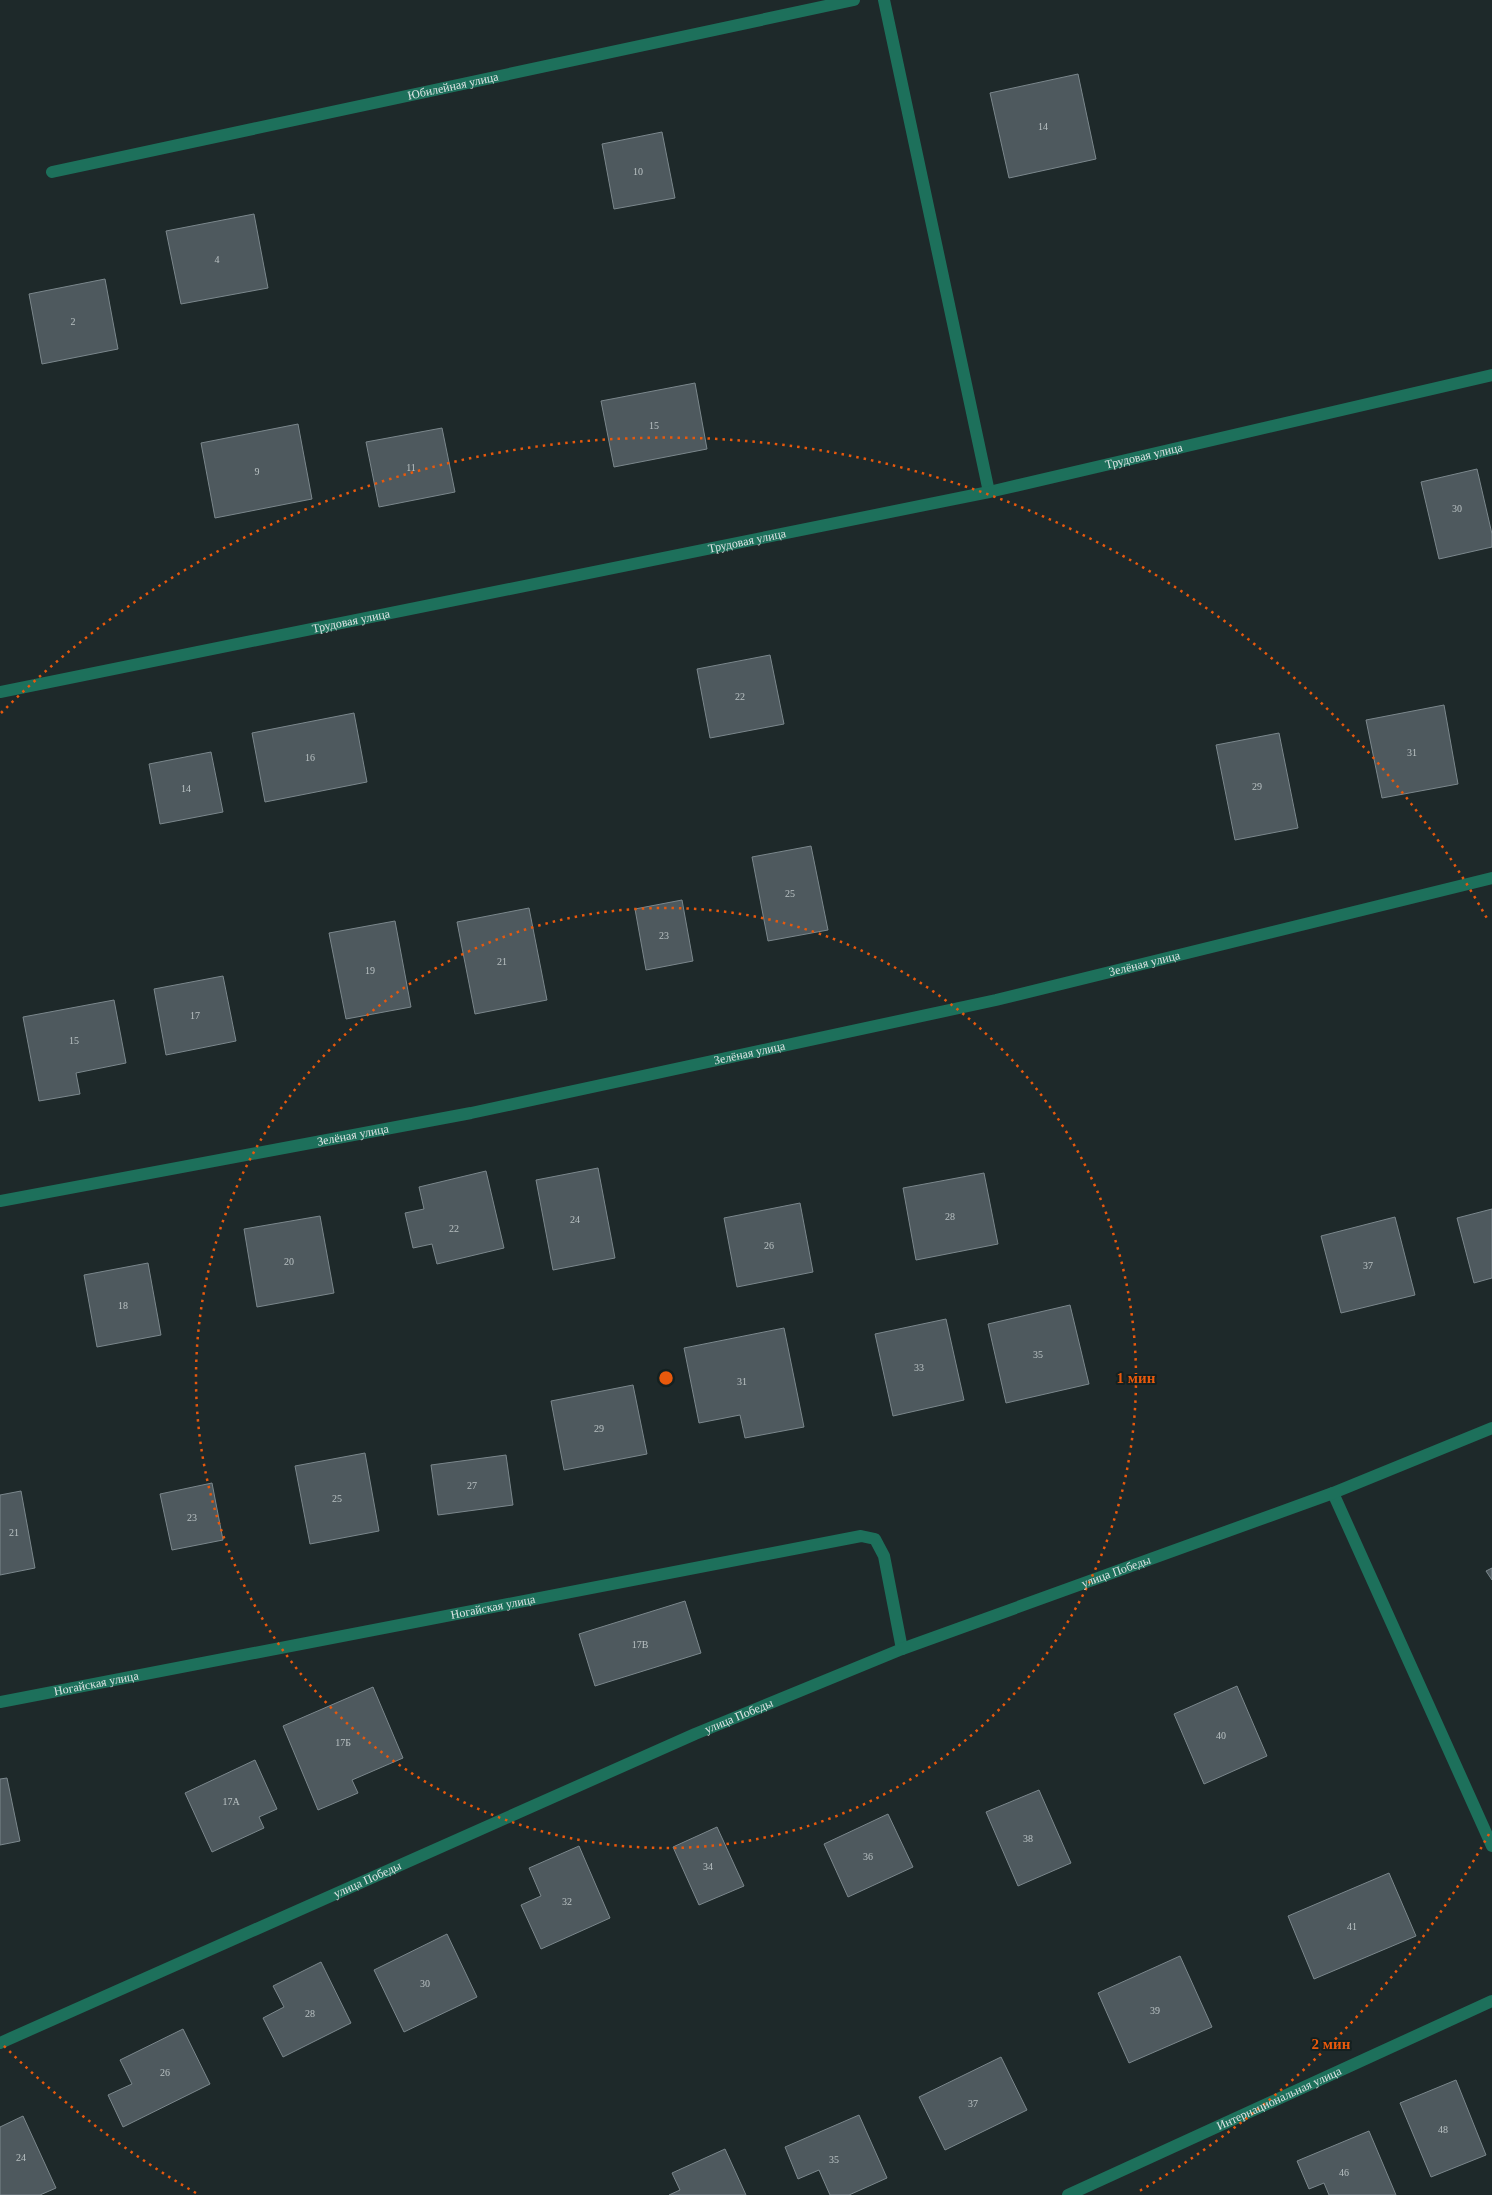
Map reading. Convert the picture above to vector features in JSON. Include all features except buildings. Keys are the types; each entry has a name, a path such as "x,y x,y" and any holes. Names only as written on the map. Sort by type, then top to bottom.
{"street":[{"name":"Юбилейная улица","path":"52,172 854,0"},
{"path":"884,0 989,492"},
{"name":"Трудовая улица","path":"0,692 989,492 1492,375"},
{"name":"Зелёная улица","path":"0,1202 471,1113 967,1006 1492,878"},
{"name":"улица Победы","path":"0,2043 695,1734 902,1649 1333,1492 1492,1428"},
{"path":"1333,1492 1492,1846"},
{"name":"Ногайская улица","path":"0,1702 862,1536 875,1540 884,1556 902,1649"},
{"name":"Интернациональная улица","path":"1068,2195 1492,2001"}]}
